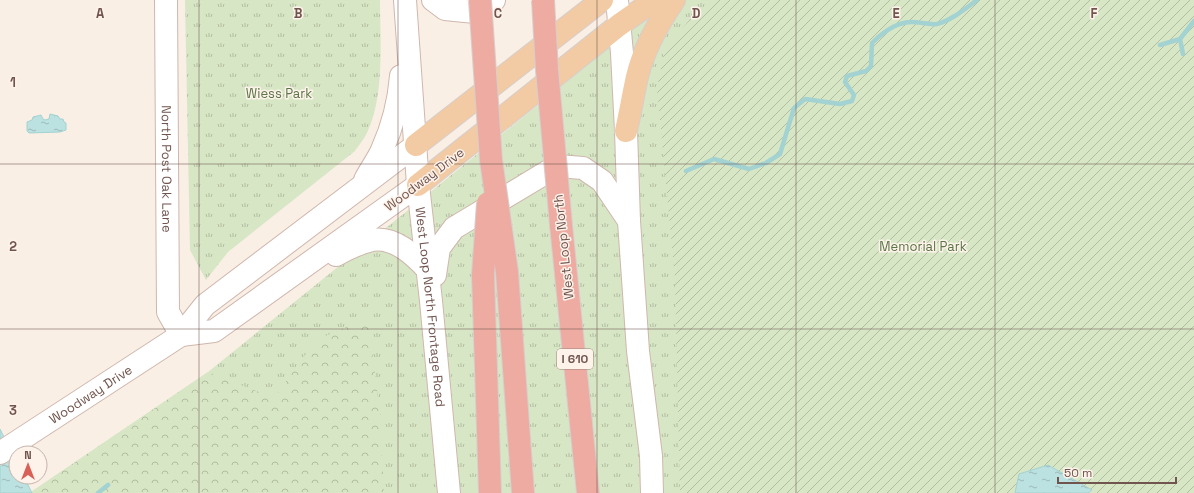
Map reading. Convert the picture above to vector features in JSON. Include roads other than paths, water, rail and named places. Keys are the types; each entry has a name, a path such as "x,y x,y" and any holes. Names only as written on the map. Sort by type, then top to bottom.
{"highway":[{"path":"480,0 491,160 507,272 523,493"},
{"name":"West Loop North","path":"543,0 547,70 561,225 588,493"},
{"path":"490,493 483,275 491,160"}],"main road":[{"name":"North Post Oak Lane","path":"166,0 168,312 182,335"},
{"path":"433,0 445,9 475,12 494,0"},
{"name":"Woodway Drive","path":"0,453 182,335 205,305 416,146 602,0"},
{"path":"617,0 626,131 629,221 638,351 651,456 652,493"},
{"name":"Woodway Drive","path":"182,335 214,331 292,276 418,185 619,25 655,0"},
{"path":"626,131 637,76 645,52 674,0"},
{"path":"360,188 382,150 400,94 405,9"},
{"name":"West Loop North Frontage Road","path":"405,9 418,185 432,301 449,493"},
{"path":"432,301 439,248 454,228 557,166 583,168 602,181 629,221"},
{"path":"292,276 371,240 383,240 398,245 414,256 428,270"}],"water":[{"path":"50,114 63,119 66,123 66,130 60,132 29,133 27,131 27,122 32,120 33,117 41,115 45,120 49,119"},
{"path":"0,429 8,445 8,485 28,485 32,493 0,493"},
{"path":"1048,465 1092,490 1088,493 1015,493 1019,474"}],"waterway":[{"path":"686,171 714,159 749,169 766,163 780,154 794,108 805,99 840,104 852,101 854,95 845,82 847,76 866,71 871,66 872,43 880,36 895,26 906,22 934,24 943,22 958,14 977,0"},
{"path":"1160,45 1180,39 1194,21"},
{"path":"1180,39 1183,54"},
{"path":"98,493 108,485"}],"park label":[{"name":"Wiess Park","path":"279,93"},
{"name":"Memorial Park","path":"923,246"}]}
